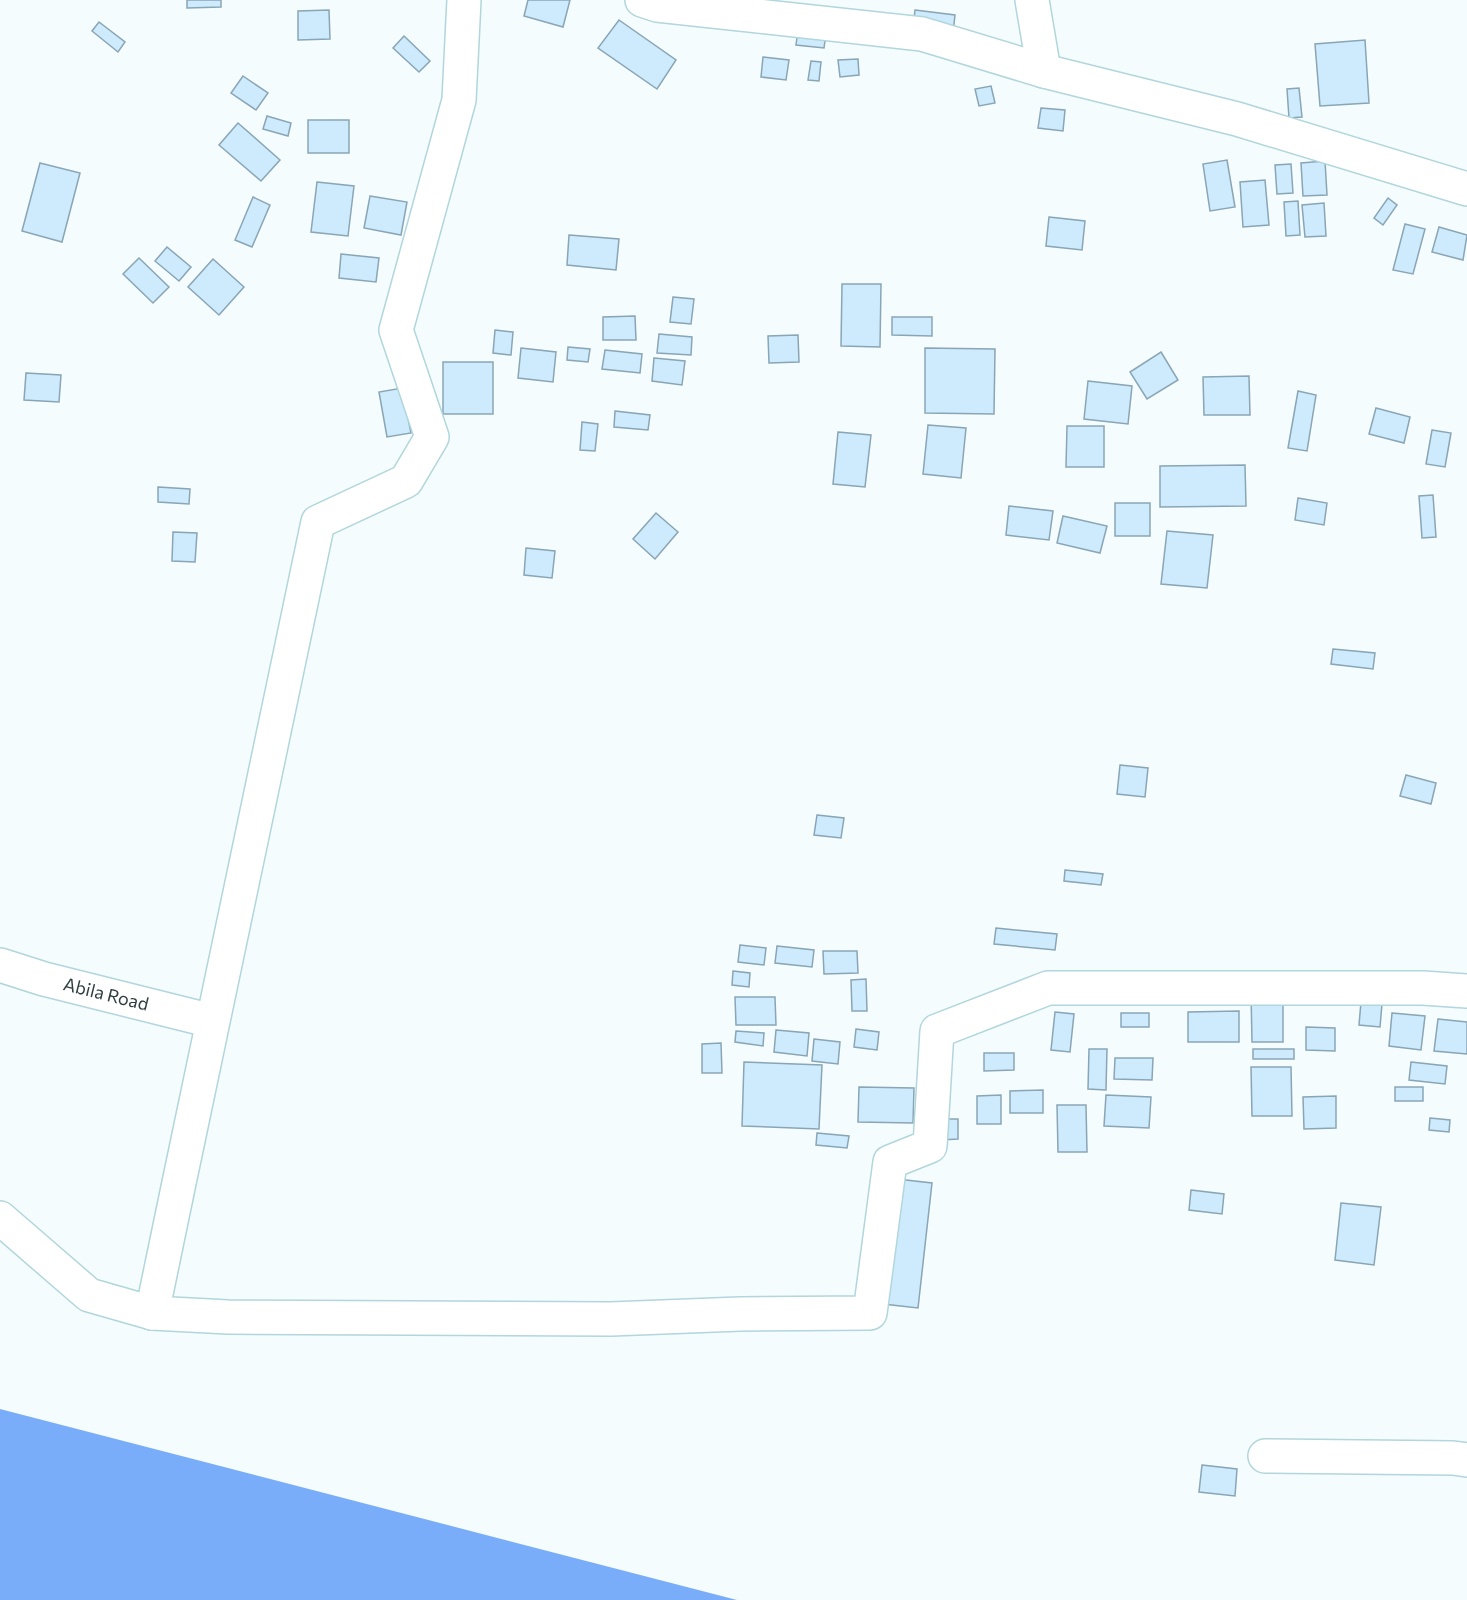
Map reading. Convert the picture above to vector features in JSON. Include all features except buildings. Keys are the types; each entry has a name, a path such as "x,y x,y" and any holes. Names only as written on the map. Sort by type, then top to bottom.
{"street":[{"path":"152,1313 212,1021 266,780 318,522 406,482 432,437 396,330 459,100 464,0"},
{"path":"642,0 657,5 922,34 1044,71 1237,119 1467,189"},
{"path":"1032,0 1044,71"},
{"name":"Abila Road","path":"0,965 44,979 212,1021"},
{"path":"0,1218 89,1295 152,1313 228,1317 599,1318 870,1313 890,1162 930,1146 937,1030 1048,988 1423,988 1467,991"},
{"path":"1265,1456 1467,1460"}],"water":[{"path":"0,1409 737,1600 0,1600"}]}
